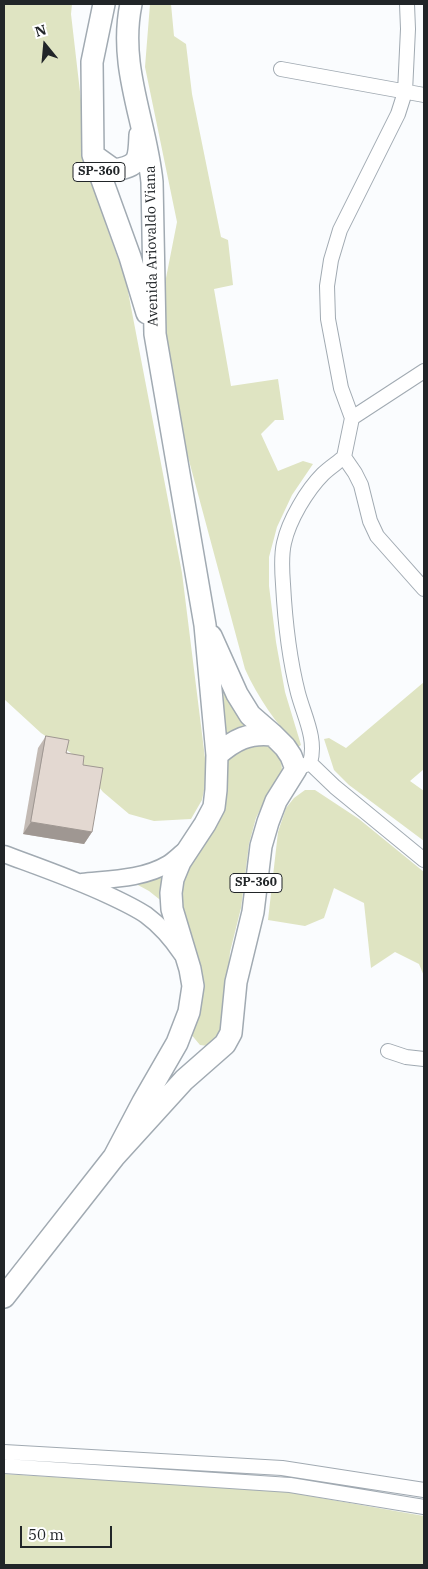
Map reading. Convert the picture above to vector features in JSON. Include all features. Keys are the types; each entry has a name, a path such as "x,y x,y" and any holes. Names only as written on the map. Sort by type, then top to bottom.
{"main road":[{"name":"Avenida Ariovaldo Viana","path":"131,4 127,33 130,72 141,126 150,158 152,182 155,334"},
{"name":"Avenida Ariovaldo Viana","path":"103,6 92,62 93,155 130,257 144,305 155,334"},
{"name":"SP-360","path":"93,155 114,170 128,168 137,161 141,126"},
{"name":"SP-360","path":"114,1157 177,1043 189,1012 193,986 189,965 172,909 170,893 176,870 214,807 216,790 217,755 205,625 155,334"},
{"name":"SP-360","path":"4,1297 114,1157 184,1080 225,1044 231,1033 236,982 253,912 261,846 276,800 303,766 250,714 237,694 225,664 205,625"},
{"path":"217,755 231,743 246,737 261,733 273,735"},
{"path":"182,1030 185,1039 192,1047 201,1052 212,1051 225,1044"}],"street":[{"path":"407,4 408,29 405,92 398,114 340,230 331,260 327,286 328,319 341,388 352,418 344,457 323,475 308,494 292,520 284,543 282,565 284,615 296,686 313,742 313,753 303,766 335,787 424,860"},
{"path":"281,69 424,95"},
{"path":"352,418 424,371"},
{"path":"344,457 361,485 370,521 377,536 424,589"},
{"path":"81,882 132,876 154,871 168,864 191,846"},
{"path":"4,854 81,882 126,903 146,915 161,928 174,942 189,965"},
{"path":"388,1051 406,1057 424,1059"},
{"path":"4,1452 282,1468 424,1490"},
{"path":"4,1466 290,1485 424,1507"}],"green space":[{"path":"4,4 72,4 71,14 85,135 106,225 126,281 182,573 206,766 202,800 191,819 154,821 129,814 103,792 71,753 41,733 4,699"},
{"path":"150,4 171,4 174,36 186,44 192,94 221,237 228,240 233,285 214,289 231,386 278,379 284,420 275,420 261,434 278,471 303,461 313,464 292,495 277,527 269,557 269,586 276,642 285,692 301,745 298,747 268,710 245,669 155,334 177,222 145,67"},
{"path":"424,682 424,769 410,781 424,791 424,841 349,785 334,770 324,739 329,738 346,748"},
{"path":"223,687 259,728 225,743"},
{"path":"267,743 275,749 281,759 282,770 280,780 264,802 256,818 249,844 241,908 230,952 224,1031 208,1046 200,1045 190,1033 177,898 228,757 236,747"},
{"path":"305,790 315,790 359,819 424,872 424,976 419,964 395,952 371,968 364,903 334,888 324,918 305,926 268,920 278,832 286,808 294,798"},
{"path":"168,872 164,903 149,891 136,884 155,879"},
{"path":"4,1474 281,1491 424,1516 424,1565 4,1565"}],"building":[{"path":"46,736 69,740 66,753 84,756 83,765 103,768 92,832 31,822"}]}
